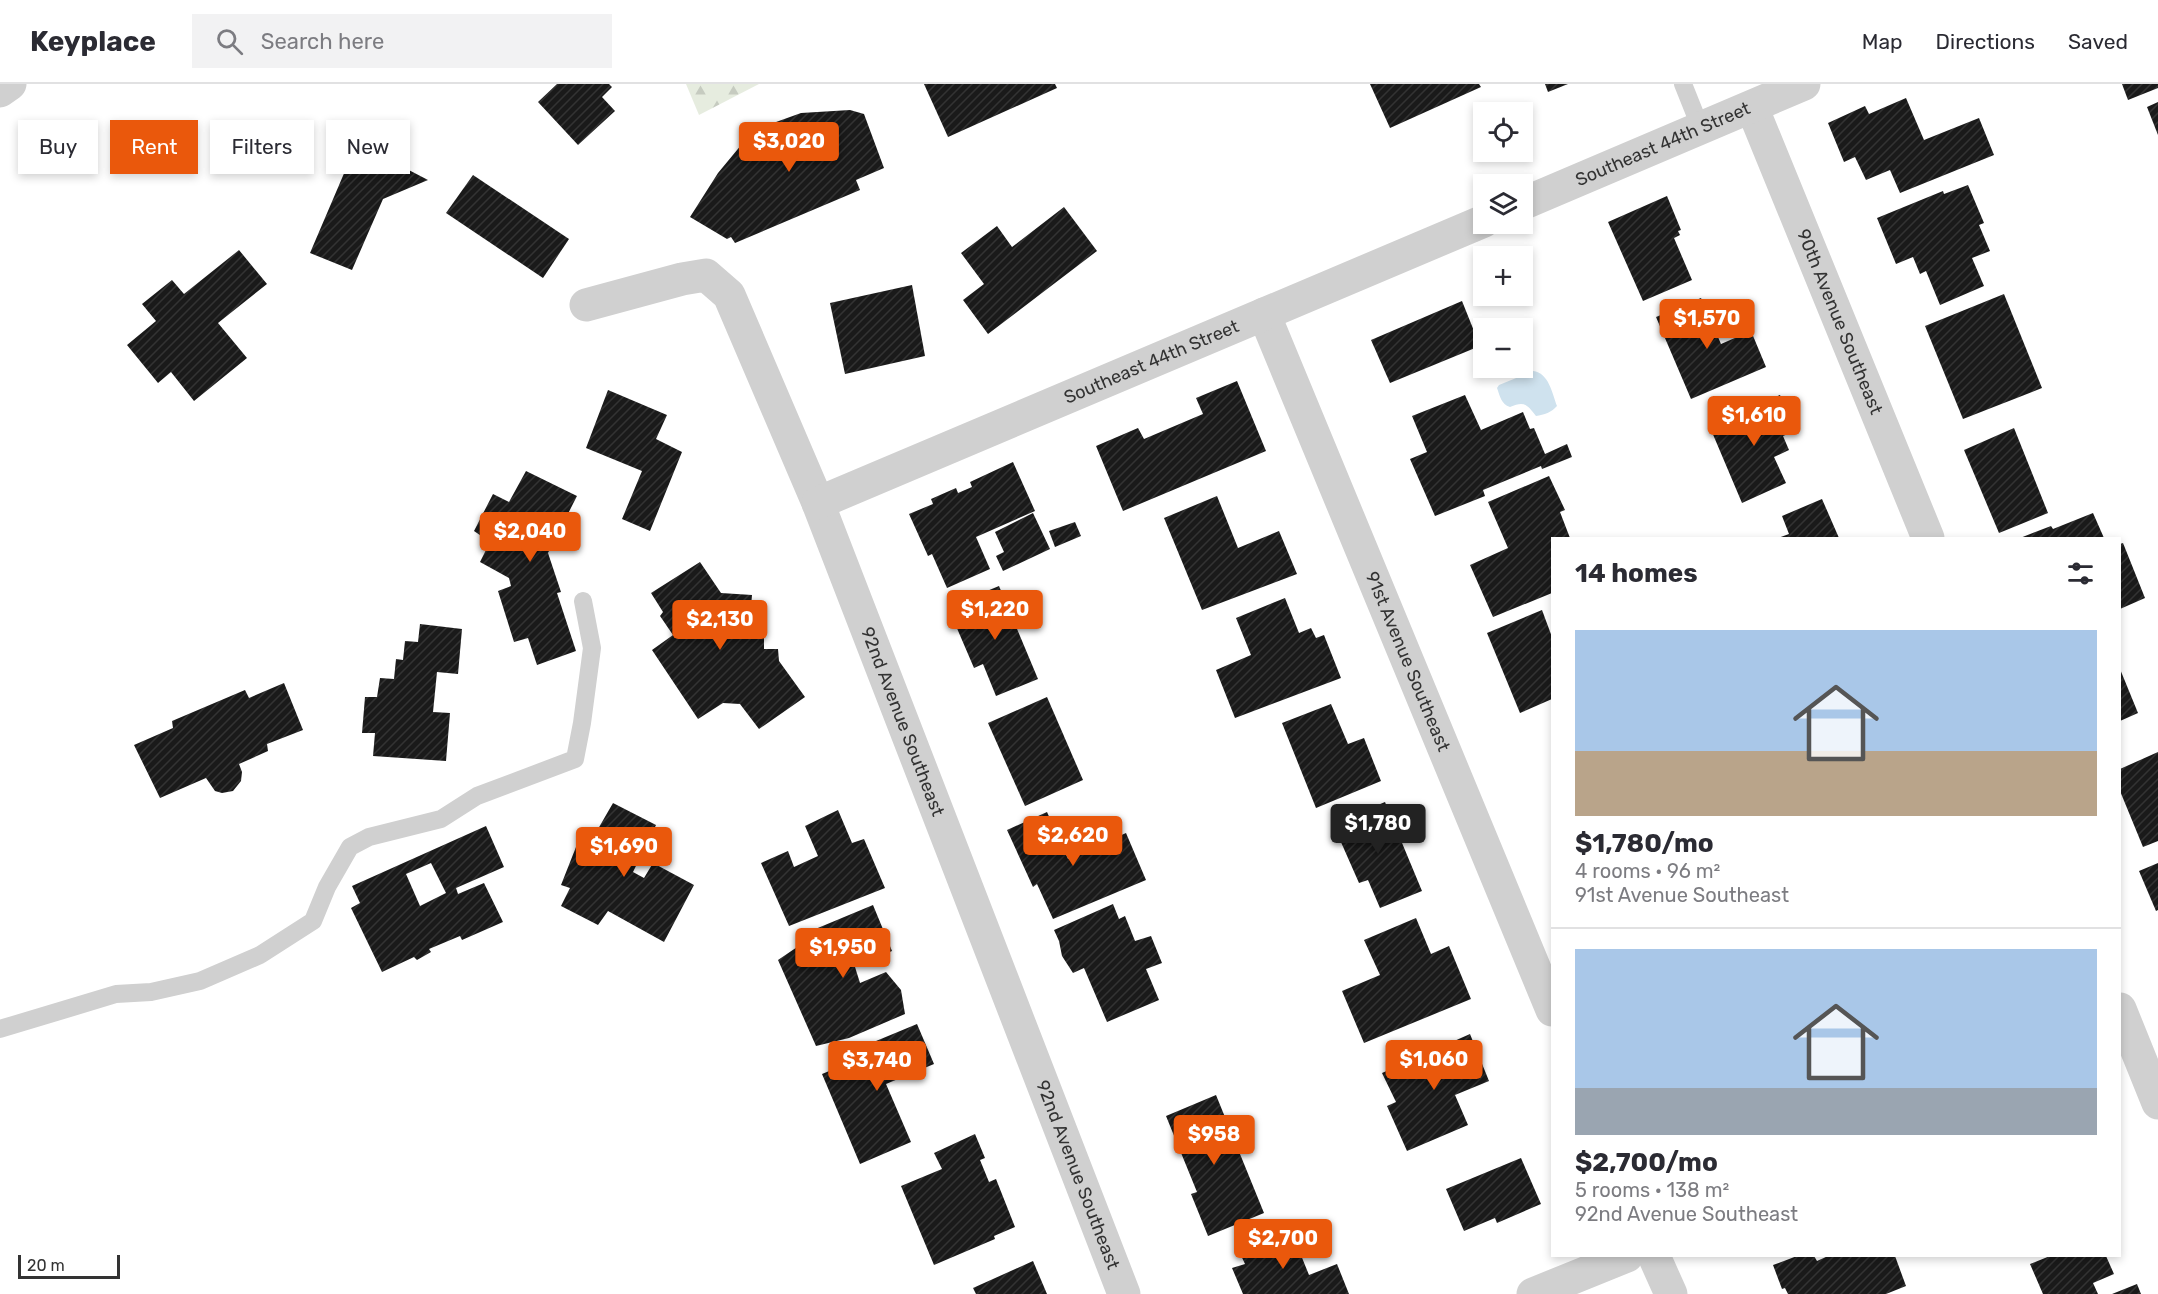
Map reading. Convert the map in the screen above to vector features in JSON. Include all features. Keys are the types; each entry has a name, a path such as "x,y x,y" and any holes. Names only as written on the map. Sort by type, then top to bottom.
{"street":[{"path":"0,91 10,84"},
{"name":"Southeast 44th Street","path":"1533,199 1701,129 1760,97 1804,84"},
{"name":"90th Avenue Southeast","path":"1760,97 1928,537"},
{"name":"Southeast 44th Street","path":"818,503 1473,226"},
{"name":"92nd Avenue Southeast","path":"586,305 682,279 706,275 729,295 818,503 1124,1294"},
{"name":"91st Avenue Southeast","path":"1264,314 1551,1008"},
{"path":"2121,1011 2138,1048 2158,1103"},
{"path":"1533,1294 1624,1257"},
{"path":"1654,1257 1671,1294"}],"lane":[{"path":"1683,84 1701,129"},
{"path":"0,1029 116,994 151,992 200,981 260,955 313,921 327,887 350,847 369,837 441,819 477,796 575,759 592,648 583,602"}],"green space":[{"path":"686,84 759,84 699,115"}],"water":[{"path":"1533,371 1543,375 1557,406 1548,413 1536,416 1525,405 1507,406 1501,399 1497,388 1516,378 1533,378"}],"building":[{"path":"557,84 609,84 612,87 602,97 615,111 578,145 538,102"},
{"path":"924,84 1055,84 1057,88 948,137"},
{"path":"1370,84 1479,84 1481,87 1390,128"},
{"path":"1545,84 1568,84 1548,92"},
{"path":"2122,84 2158,84 2158,88 2128,100"},
{"path":"1906,98 1924,140 1979,118 1994,155 1900,193 1890,170 1866,180 1855,157 1844,162 1828,123 1865,106 1869,114"},
{"path":"2158,102 2158,135 2147,107"},
{"path":"850,110 864,114 884,168 856,180 860,190 735,243 731,237 727,239 690,217 718,173 742,144 765,126 801,113"},
{"path":"410,171 428,180 383,199 352,270 310,253 344,174 410,174"},
{"path":"473,175 569,239 543,278 446,213"},
{"path":"1968,185 1984,223 1979,225 1990,251 1972,258 1984,286 1940,305 1926,271 1920,274 1913,257 1896,264 1877,218 1943,191 1944,194"},
{"path":"1667,196 1681,230 1678,231 1680,235 1674,238 1692,280 1643,301 1608,222"},
{"path":"1064,207 1097,251 988,334 963,300 984,284 961,253 997,226 1012,247"},
{"path":"239,250 267,284 218,323 247,358 194,401 171,372 158,383 127,345 156,321 142,304 172,280 184,294"},
{"path":"912,285 925,356 845,374 830,303"},
{"path":"2004,294 2042,388 1963,419 1925,326"},
{"path":"1701,298 1721,344 1751,331 1766,367 1691,399 1656,317"},
{"path":"1462,301 1473,328 1473,349 1390,383 1371,340"},
{"path":"1237,381 1266,451 1123,511 1096,446 1138,428 1144,439 1203,414 1196,398"},
{"path":"608,390 667,415 656,439 682,452 650,531 622,519 642,471 586,448"},
{"path":"1465,395 1481,430 1523,412 1530,429 1534,428 1545,454 1567,444 1572,457 1542,469 1541,466 1483,490 1485,496 1435,516 1410,459 1427,452 1412,416"},
{"path":"1780,395 1795,431 1783,436 1789,450 1774,457 1786,483 1742,503 1709,425"},
{"path":"2014,428 2048,513 1999,533 1964,450"},
{"path":"1013,462 1035,511 976,537 990,569 947,588 932,554 928,556 909,514 933,504 931,499 956,488 958,493 972,487 970,482"},
{"path":"526,471 577,496 548,553 561,592 557,593 576,651 537,665 528,638 514,642 498,591 511,586 509,578 480,562 490,542 474,531 493,494 509,502"},
{"path":"1549,476 1565,510 1560,512 1570,537 1551,537 1551,593 1493,617 1470,565 1508,548 1488,502"},
{"path":"1217,496 1238,548 1279,531 1297,574 1202,610 1164,518"},
{"path":"1822,499 1839,537 1781,537 1789,534 1782,516"},
{"path":"1033,513 1050,549 1003,571 996,556 1004,552 995,532"},
{"path":"2093,513 2104,537 2023,537 2051,526 2053,529"},
{"path":"1075,522 1081,536 1055,547 1049,531"},
{"path":"2123,543 2145,598 2121,609 2121,544"},
{"path":"700,562 721,593 752,595 749,630 764,631 764,649 778,649 779,661 805,697 759,729 740,704 723,703 698,719 652,650 673,635 660,616 663,612 651,593"},
{"path":"999,586 1038,679 996,696 983,664 974,668 956,626 966,621 958,603"},
{"path":"1285,598 1299,633 1311,628 1316,638 1324,635 1341,678 1235,718 1216,670 1251,655 1236,618"},
{"path":"1542,610 1551,634 1551,699 1520,713 1487,633"},
{"path":"420,624 462,629 458,674 437,672 433,712 450,713 446,761 373,756 375,733 362,733 365,697 377,697 380,678 394,679 396,659 403,660 405,641 418,642"},
{"path":"2121,671 2138,713 2121,721"},
{"path":"284,683 303,730 267,744 268,751 239,764 242,772 241,781 233,791 222,793 215,791 206,778 160,798 134,745 173,728 172,721 245,690 249,698"},
{"path":"1047,697 1083,780 1025,806 988,723"},
{"path":"1331,704 1348,744 1364,738 1381,781 1316,808 1282,723"},
{"path":"2158,752 2158,841 2143,847 2121,793 2121,769"},
{"path":"1385,802 1422,891 1380,908 1368,880 1359,883 1333,824"},
{"path":"613,803 656,825 633,872 644,878 653,863 694,885 664,942 608,911 598,925 561,906 570,888 561,885 576,847 587,848"},
{"path":"838,810 852,843 864,839 885,888 789,926 761,863 788,851 794,867 818,856 805,826"},
{"path":"1047,812 1068,859 1126,833 1146,880 1053,919 1037,884 1033,887 1007,830"},
{"path":"486,826 504,867 456,888 458,894 484,883 503,922 462,940 460,936 429,949 431,952 417,960 414,957 382,972 351,908 360,903 352,886","holes":["431,863 446,893 420,906 406,874"]},
{"path":"2158,863 2158,910 2156,911 2139,871"},
{"path":"1113,904 1119,919 1125,916 1135,941 1151,936 1162,963 1146,969 1159,1000 1107,1022 1084,968 1073,973 1062,956 1054,930"},
{"path":"873,905 892,951 855,967 860,983 886,972 901,990 905,1014 849,1038 816,1046 778,960 809,939 817,938 813,930"},
{"path":"1416,918 1431,954 1449,946 1471,999 1364,1043 1342,991 1380,975 1364,940"},
{"path":"917,1024 934,1064 886,1084 911,1142 860,1164 822,1074 868,1055 864,1046"},
{"path":"1470,1034 1489,1081 1455,1095 1468,1125 1407,1151 1387,1106 1396,1102 1382,1073"},
{"path":"1216,1095 1264,1213 1208,1236 1191,1194 1197,1192 1166,1116"},
{"path":"975,1134 985,1158 980,1160 989,1182 996,1179 1015,1227 994,1236 995,1239 934,1265 901,1186 942,1169 934,1153"},
{"path":"1521,1158 1541,1204 1497,1223 1495,1218 1464,1231 1446,1189"},
{"path":"1290,1228 1309,1275 1337,1264 1349,1294 1243,1294 1232,1268 1245,1264 1238,1249"},
{"path":"1794,1257 1815,1257 1817,1261 1826,1257 1895,1257 1906,1286 1886,1294 1788,1294 1785,1288 1782,1289 1773,1265"},
{"path":"2048,1257 2106,1257 2114,1274 2093,1283 2098,1294 2043,1294 2030,1264"},
{"path":"1033,1261 1047,1294 976,1294 973,1288"},
{"path":"2137,1284 2141,1294 2112,1294"}]}
